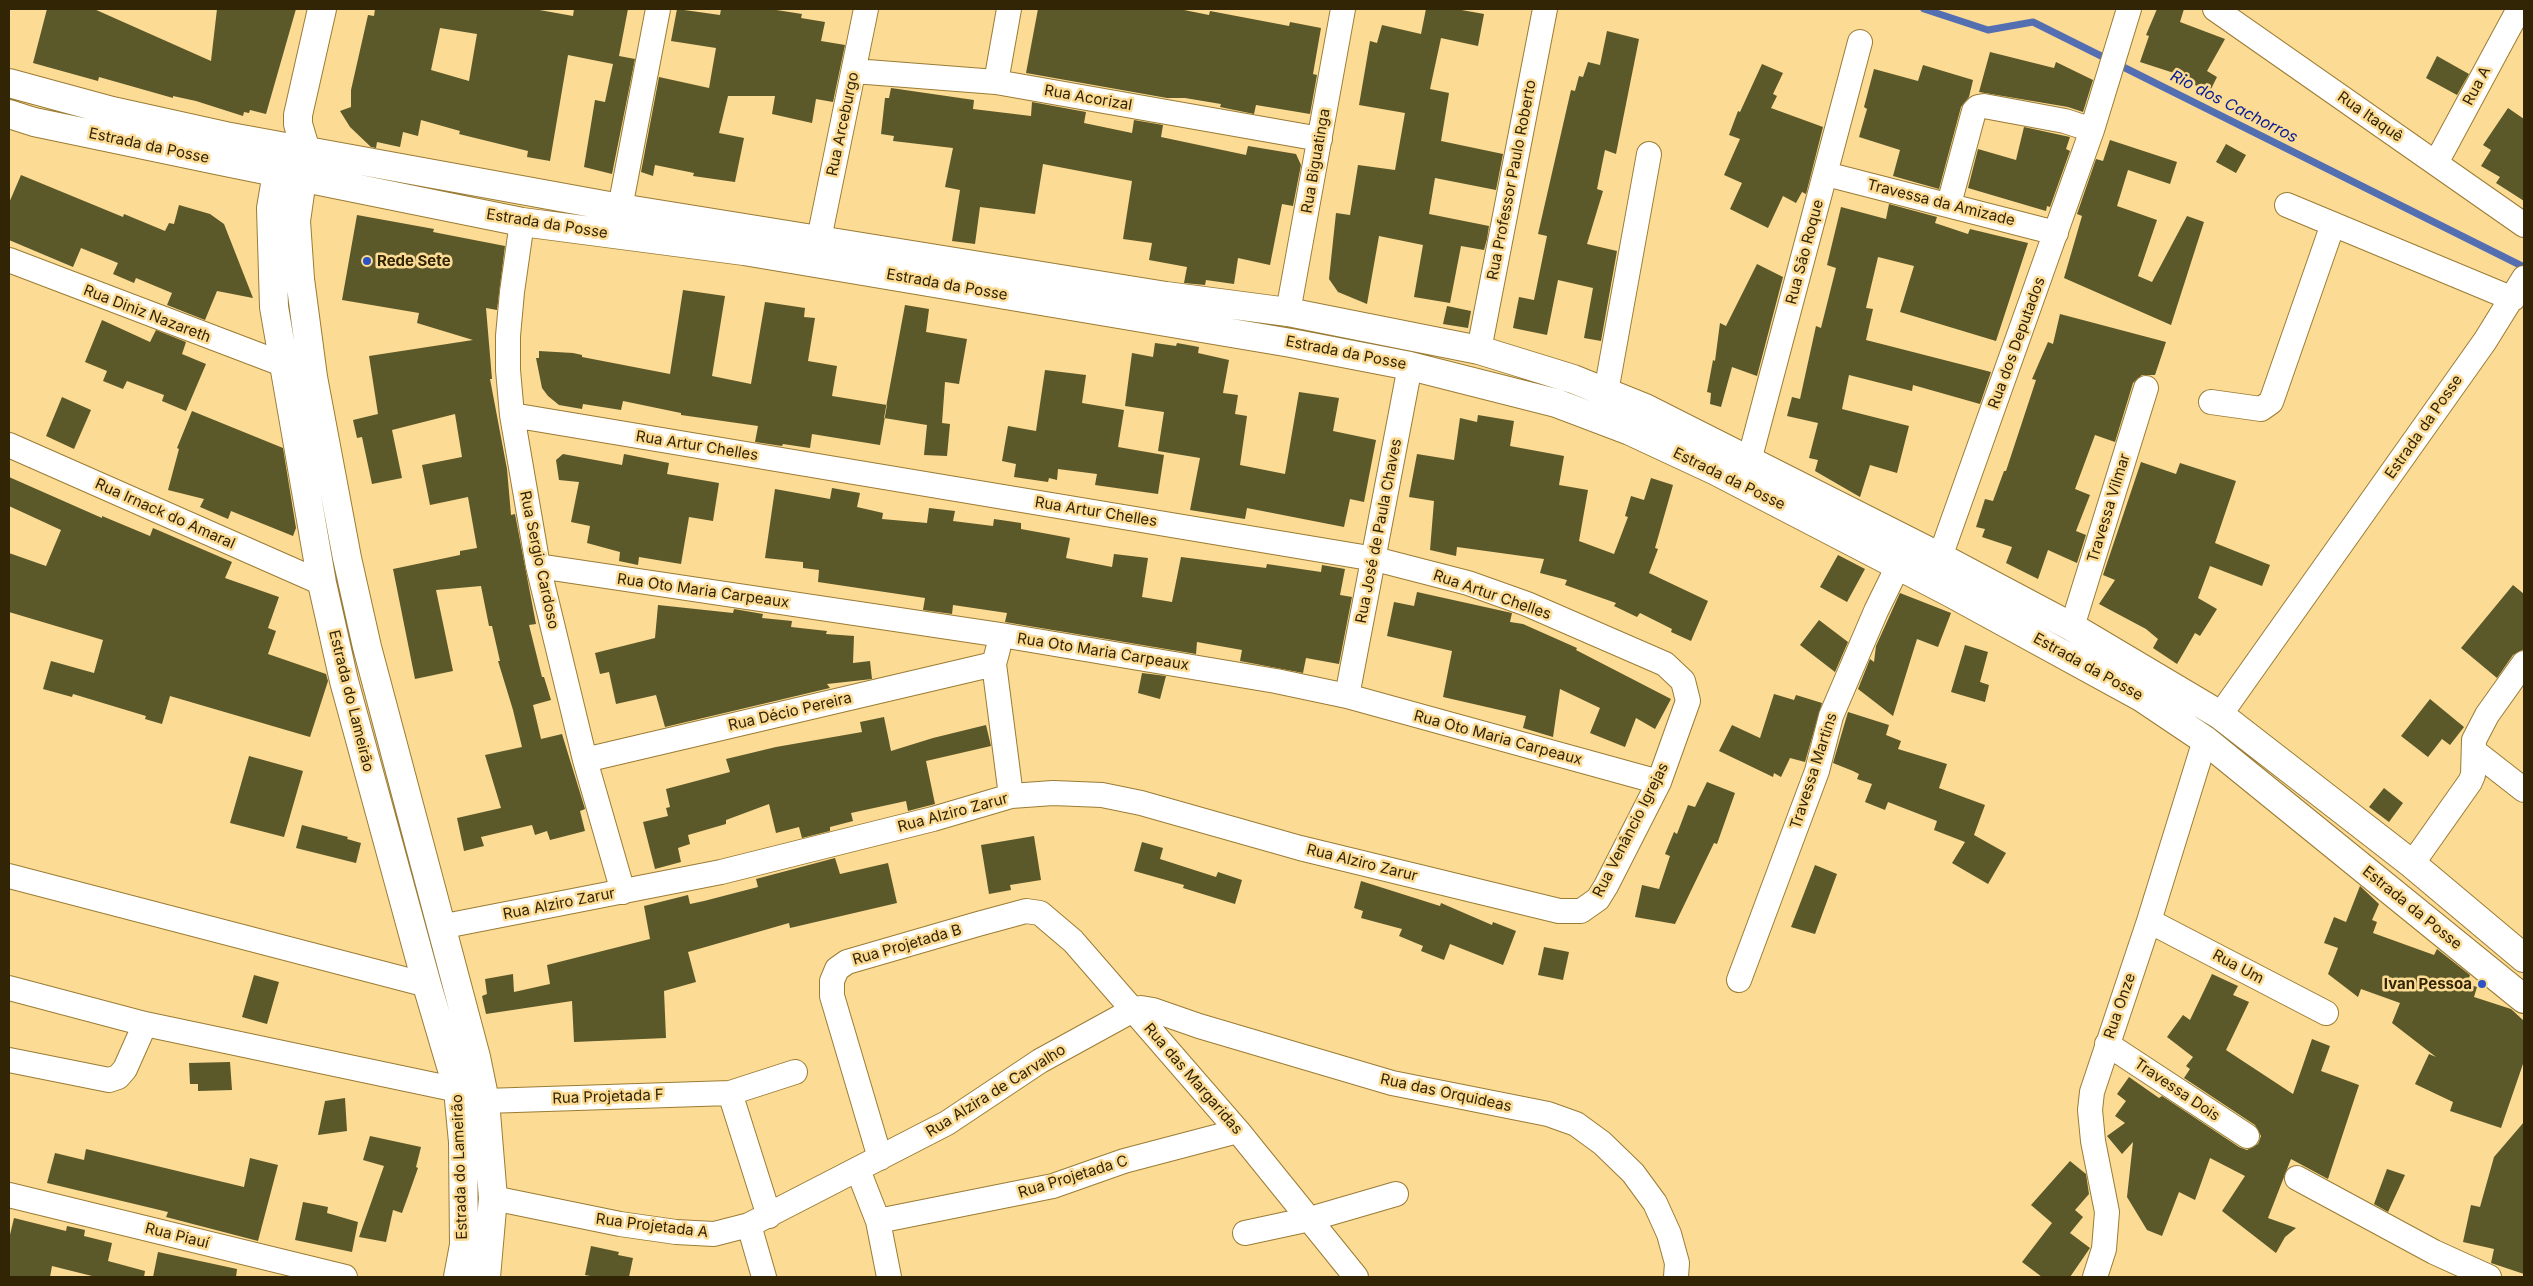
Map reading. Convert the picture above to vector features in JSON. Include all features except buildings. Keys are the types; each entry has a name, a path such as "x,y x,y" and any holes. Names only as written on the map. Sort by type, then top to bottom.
{"main road":[{"name":"Estrada do Lameirão","path":"322,9 289,175 271,208 274,307 322,584 344,681 427,985 458,1090 463,1150 464,1245 458,1277"},
{"name":"Estrada da Posse","path":"9,83 112,111 294,148 620,208 1166,296 1288,312 1479,350 1606,392 1645,408 1940,557 2072,627 2220,715 2412,864 2524,958"},
{"name":"Estrada da Posse","path":"9,114 44,124 522,222 744,251 1291,343 1410,366 1556,403 1630,431 1716,471 2072,658 2141,697 2205,740 2524,999"},
{"name":"Estrada do Lameirão","path":"289,175 296,221 300,279 313,377 347,558 367,647 476,1058 485,1101 493,1198 486,1277"}],"street":[{"path":"620,208 658,9"},
{"name":"Rua Arceburgo","path":"819,239 866,9"},
{"path":"996,82 1009,9"},
{"name":"Rua Biguatinga","path":"1288,312 1342,9"},
{"name":"Rua Professor Paulo Roberto","path":"1479,350 1545,9"},
{"name":"Rua dos Deputados","path":"1940,557 2092,130 2129,9"},
{"name":"Rua Itaquê","path":"2215,9 2524,225"},
{"name":"Rua A","path":"2436,163 2519,9"},
{"name":"Rua São Roque","path":"1749,461 1860,42"},
{"name":"Rua Acorizal","path":"854,71 996,82 1320,139"},
{"path":"1949,204 1974,112 1978,107 1984,106 2065,121 2092,130"},
{"path":"1606,392 1649,154"},
{"name":"Travessa da Amizade","path":"1826,174 1949,204 2056,233"},
{"path":"2286,205 2333,224 2519,287"},
{"name":"Rua Sergio Cardoso","path":"522,222 508,336 508,370 512,415 538,566 585,760 623,892"},
{"path":"2211,402 2261,409 2271,402 2333,224"},
{"name":"Rua Diniz Nazareth","path":"9,260 285,365"},
{"name":"Estrada da Posse","path":"2220,715 2519,287"},
{"name":"Rua José de Paula Chaves","path":"1347,696 1375,559 1410,366"},
{"name":"Travessa Vilmar","path":"2072,627 2146,388"},
{"name":"Rua Artur Chelles","path":"512,415 1375,559 1468,583 1527,604 1666,664"},
{"name":"Rua Irnack do Amaral","path":"9,445 322,584"},
{"name":"Rua Oto Maria Carpeaux","path":"538,566 1000,635 1276,680 1347,696 1659,782"},
{"name":"Travessa Martins","path":"1739,980 1817,771 1831,716 1876,611 1898,566"},
{"path":"1000,635 994,664 1011,796"},
{"path":"2412,864 2470,782 2473,775 2474,740 2483,723 2524,663"},
{"name":"Rua Décio Pereira","path":"585,760 994,664"},
{"name":"Rua Venâncio Igrejas","path":"1582,911 1598,899 1606,886 1659,782 1688,701 1683,680 1666,664"},
{"name":"Rua Onze","path":"2095,1277 2104,1249 2107,1212 2092,1141 2090,1110 2092,1092 2149,921 2205,740"},
{"path":"2474,751 2524,790"},
{"name":"Rua Alziro Zarur","path":"440,927 721,872 933,819 1011,796 1052,793 1102,795 1141,803 1300,848 1559,911 1582,911"},
{"path":"9,876 427,985"},
{"name":"Rua Projetada B","path":"880,1158 832,996 832,981 837,970 847,962 1026,911 1040,913 1073,941"},
{"name":"Rua Um","path":"2149,921 2326,1013"},
{"name":"Rua das Margaridas","path":"1073,941 1238,1131 1356,1277"},
{"path":"9,988 145,1024 458,1090"},
{"name":"Rua das Orquideas","path":"1133,1010 1141,1008 1153,1010 1199,1026 1392,1083 1548,1114 1576,1124 1602,1143 1633,1173 1655,1203 1669,1234 1677,1263 1676,1277"},
{"name":"Rua Alzira de Carvalho","path":"858,1170 947,1123 1040,1061 1133,1010"},
{"path":"9,1060 109,1080 118,1077 125,1069 145,1024"},
{"name":"Travessa Dois","path":"2107,1044 2247,1136"},
{"name":"Rua Projetada F","path":"485,1101 730,1093 795,1072"},
{"path":"730,1093 759,1220 764,1277"},
{"name":"Rua Projetada C","path":"878,1221 1053,1186 1124,1161 1238,1131"},
{"path":"858,1170 878,1221 889,1277"},
{"name":"Rua Projetada A","path":"493,1198 620,1224 676,1232 714,1234 759,1220 858,1170"},
{"path":"2297,1178 2434,1252 2489,1277"},
{"path":"1245,1232 1310,1219 1396,1194"},
{"name":"Rua Piauí","path":"9,1195 345,1277"}],"waterway":[{"name":"Rio dos Cachorros","path":"1924,9 1988,30 2033,22 2524,267"}],"place":[{"name":"Rede Sete","path":"367,261"},
{"name":"Ivan Pessoa","path":"2482,984"}]}
